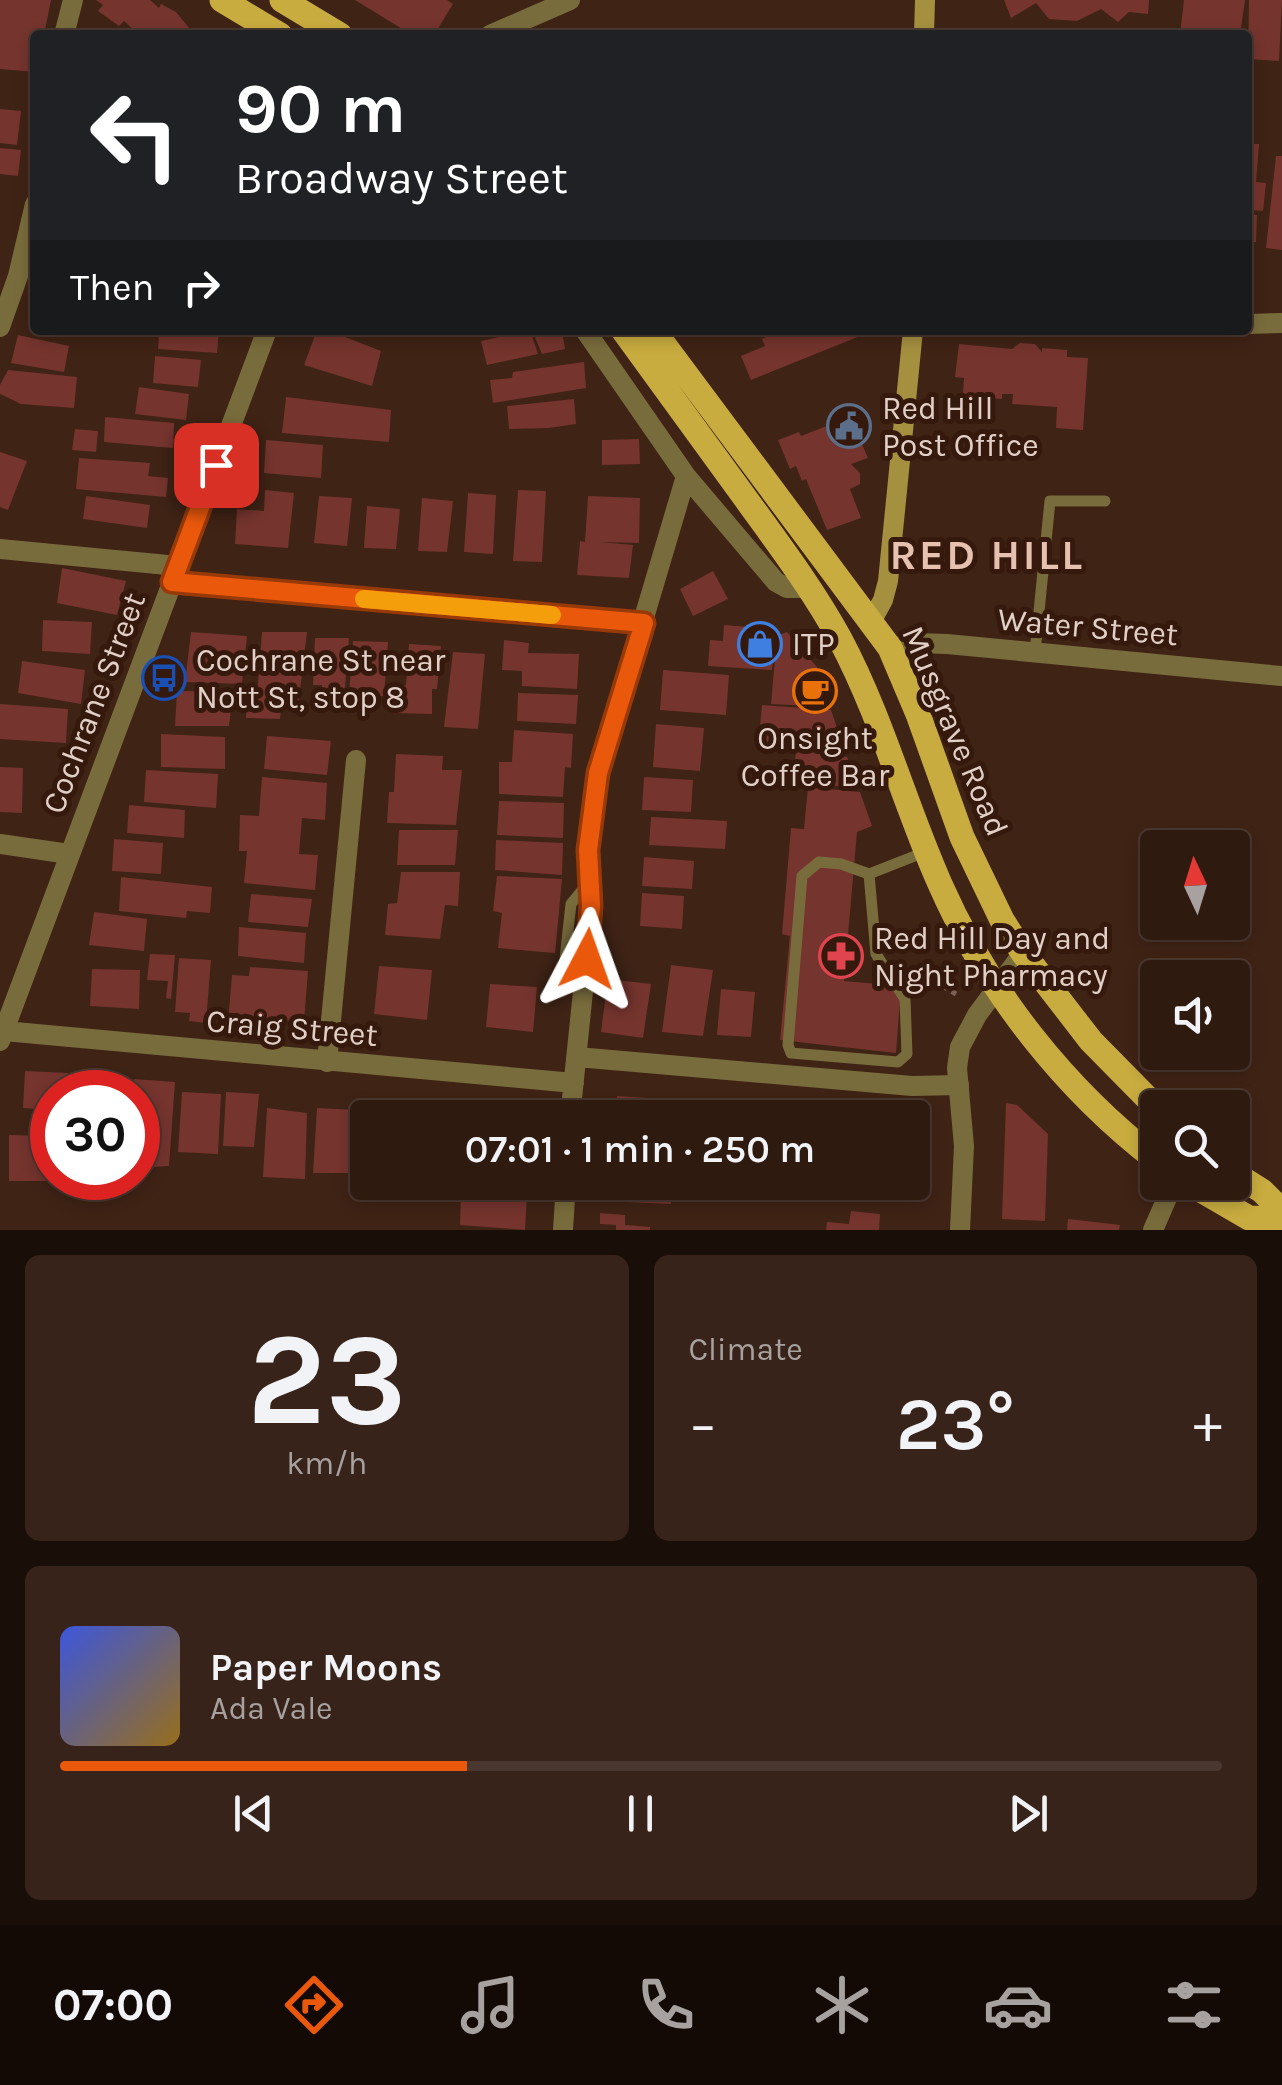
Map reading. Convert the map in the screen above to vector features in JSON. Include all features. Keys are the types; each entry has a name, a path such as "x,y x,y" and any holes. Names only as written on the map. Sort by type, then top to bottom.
{"main road":[{"path":"222,0 272,30"},
{"path":"282,0 332,30"},
{"path":"924,30 925,0"},
{"name":"Musgrave Road","path":"626,335 808,588 846,650 952,912 997,987 1037,1042 1075,1084 1140,1144"},
{"name":"Musgrave Road","path":"658,335 890,648 962,838 1002,920 1022,953 1091,1041 1140,1091"},
{"path":"846,650 872,620 888,581 913,335"},
{"path":"1250,1183 1282,1212"},
{"path":"1218,1200 1250,1218 1282,1219"}],"street":[{"path":"65,30 73,0"},
{"path":"501,30 570,0"},
{"path":"0,326 30,225"},
{"path":"1252,324 1282,323"},
{"name":"Cochrane Street","path":"2,1036 264,335"},
{"path":"587,335 686,476 776,582 787,588 808,588"},
{"path":"572,1100 590,923 588,850 598,773 686,476"},
{"path":"0,549 175,574 644,623"},
{"name":"Water Street","path":"890,648 919,643 1282,676"},
{"path":"326,1062 356,760"},
{"path":"0,844 69,854"},
{"path":"960,1230 964,1146 958,1058 963,1038 1022,953"},
{"name":"Craig Street","path":"2,1036 574,1083"},
{"path":"578,1057 912,1086 959,1086"},
{"path":"562,1230 564,1200"},
{"path":"1153,1230 1166,1200"}],"lane":[{"path":"1035,652 1050,500 1105,501"},
{"path":"869,874 876,954 905,999 907,1054 898,1062 791,1052 788,1045 802,876 818,862 842,864 869,874 926,852"},
{"path":"565,959 571,904 589,882"}],"path":[{"path":"926,976 956,994"}],"building":[{"path":"0,0 51,0 45,30 30,30 30,72 0,69"},
{"path":"96,0 150,0 159,8 161,4 176,12 190,29 134,30 124,21 119,26 98,11 103,5"},
{"path":"355,0 447,0 453,4 437,30 404,30"},
{"path":"1004,0 1149,0 1148,14 1129,12 1118,22 1101,9 1077,21 1049,19 1036,3 1011,18"},
{"path":"1184,0 1245,0 1241,30 1181,30"},
{"path":"1249,0 1282,0 1279,61 1252,59 1252,30 1248,30"},
{"path":"0,109 21,111 17,145 0,143"},
{"path":"1252,144 1259,144 1256,182 1266,183 1263,211 1252,210"},
{"path":"0,148 21,150 18,176 0,174"},
{"path":"1276,156 1282,156 1282,250 1266,248"},
{"path":"1252,214 1257,215 1256,242 1252,242"},
{"path":"18,335 69,346 64,372 11,363"},
{"path":"159,335 219,335 217,353 158,349"},
{"path":"315,335 340,335 381,351 372,386 304,365"},
{"path":"532,335 538,354 487,365 481,341"},
{"path":"534,335 568,336 563,337 565,349 542,354"},
{"path":"771,335 863,335 751,380 741,356 765,346 762,339"},
{"path":"1020,343 1035,344 1042,352 1042,348 1067,350 1067,357 1088,358 1083,430 1056,428 1057,407 1012,404 1013,394 1002,394 1002,399 963,393 964,378 955,377 959,344 1012,349"},
{"path":"155,356 201,360 198,387 153,383"},
{"path":"584,362 586,388 493,403 490,380 512,378 513,372"},
{"path":"8,370 77,377 74,408 21,404 0,394"},
{"path":"139,387 189,394 186,420 135,414"},
{"path":"286,397 391,410 389,442 282,433"},
{"path":"574,399 576,424 509,429 507,406"},
{"path":"105,417 174,423 173,448 104,442"},
{"path":"850,417 868,458 851,464 860,473 860,484 850,489 861,518 827,530 806,479 802,481 796,466 790,469 778,440 799,432 801,436"},
{"path":"75,429 98,431 96,452 72,450"},
{"path":"639,439 640,464 602,465 602,440"},
{"path":"266,440 323,445 321,478 264,473"},
{"path":"0,452 27,461 8,510 0,507"},
{"path":"79,458 150,463 148,476 168,478 166,497 76,489"},
{"path":"265,490 294,493 288,548 235,544 237,509 264,511"},
{"path":"518,490 546,491 542,562 513,561"},
{"path":"468,493 496,495 493,554 464,552"},
{"path":"86,496 150,505 147,528 83,519"},
{"path":"319,496 352,498 347,546 314,543"},
{"path":"588,496 640,498 639,543 600,542 633,545 629,578 577,575 580,541 585,542"},
{"path":"422,498 453,501 447,552 418,551"},
{"path":"367,506 400,509 396,549 364,548"},
{"path":"62,568 126,581 117,615 57,603"},
{"path":"713,571 728,599 693,616 680,589"},
{"path":"43,620 92,622 90,654 42,651"},
{"path":"724,625 775,629 772,670 708,666 710,640 723,641"},
{"path":"191,632 247,636 242,684 185,682"},
{"path":"262,632 307,632 298,707 281,707 280,719 246,718 248,684 258,684"},
{"path":"787,632 817,667 830,707 771,704 777,636"},
{"path":"315,638 349,638 344,698 322,696 322,685 313,685"},
{"path":"504,640 529,643 528,653 579,654 577,689 522,686 522,671 502,670"},
{"path":"353,641 388,642 384,696 349,695"},
{"path":"409,644 441,646 437,689 432,689 432,714 393,713 396,686 406,685"},
{"path":"453,652 485,654 478,729 444,727"},
{"path":"22,661 85,670 81,704 18,693"},
{"path":"663,670 729,675 726,715 660,710"},
{"path":"177,691 233,692 229,726 175,726"},
{"path":"518,693 578,695 576,724 517,721"},
{"path":"0,704 68,709 66,743 0,739"},
{"path":"762,705 831,710 846,754 806,752 847,757 859,788 793,782 796,751 758,748"},
{"path":"656,724 704,728 700,771 653,767"},
{"path":"514,730 573,734 571,768 565,767 563,797 499,794 499,762 512,762"},
{"path":"161,734 225,737 225,769 161,767"},
{"path":"267,736 331,741 327,775 264,769"},
{"path":"396,754 443,756 442,770 462,770 456,825 387,823"},
{"path":"0,767 23,768 22,813 0,812"},
{"path":"146,770 218,774 216,808 144,802"},
{"path":"262,777 327,783 325,820 302,818 299,854 318,855 315,890 244,883 247,851 239,851 240,815 259,816"},
{"path":"644,777 693,780 691,812 642,810"},
{"path":"808,787 860,792 872,826 857,832 844,981 901,986 896,1053 780,1040 790,936 782,934 791,828 804,829"},
{"path":"499,801 564,803 563,838 497,835"},
{"path":"129,805 185,810 184,838 127,833"},
{"path":"651,817 727,821 725,849 649,845"},
{"path":"399,830 458,830 455,865 397,865"},
{"path":"114,839 163,843 161,874 112,871"},
{"path":"496,840 563,843 562,875 495,870"},
{"path":"644,857 694,861 692,889 642,886"},
{"path":"401,872 460,872 458,906 445,905 440,939 385,935 388,904 397,903"},
{"path":"497,876 562,879 555,953 498,948 502,913 493,911"},
{"path":"121,877 212,887 210,913 187,911 186,918 119,911"},
{"path":"642,893 684,896 682,929 640,926"},
{"path":"251,894 312,899 308,927 248,922"},
{"path":"94,912 147,919 144,951 89,945"},
{"path":"239,927 306,933 304,963 238,956"},
{"path":"150,954 175,955 171,999 166,998 168,981 147,980"},
{"path":"179,958 211,960 206,1023 189,1021 190,1013 175,1012"},
{"path":"671,965 713,970 703,1036 662,1032"},
{"path":"379,966 432,970 427,1020 374,1014"},
{"path":"250,967 308,971 304,1022 248,1016 248,1023 228,1023 232,975 249,976"},
{"path":"92,969 140,970 139,1009 90,1006"},
{"path":"608,979 651,984 643,1038 601,1032"},
{"path":"490,984 537,987 533,1032 486,1027"},
{"path":"721,989 755,992 751,1037 717,1035"},
{"path":"25,1071 30,1071 30,1108 23,1108"},
{"path":"160,1081 175,1082 169,1166 160,1167"},
{"path":"182,1092 221,1094 218,1154 178,1152"},
{"path":"226,1092 259,1094 254,1147 223,1146"},
{"path":"617,1096 676,1100 617,1100"},
{"path":"1006,1103 1017,1105 1048,1134 1045,1221 1002,1219"},
{"path":"267,1108 307,1113 305,1179 263,1177"},
{"path":"317,1108 350,1110 350,1173 313,1173"},
{"path":"9,1135 30,1135 30,1181 9,1181"},
{"path":"461,1200 527,1200 525,1230 460,1225"},
{"path":"605,1200 671,1200 671,1204"},
{"path":"851,1211 880,1214 879,1230 826,1230 827,1222 849,1224"},
{"path":"600,1213 625,1215 625,1225 650,1230 616,1230 616,1225 600,1224"},
{"path":"1068,1219 1120,1225 1119,1230 1067,1230"}],"slow traffic":[{"path":"364,599 552,615"}],"place":[{"name":"Red Hill Post Office","path":"849,426"},
{"name":"ITP","path":"760,644"},
{"name":"Cochrane St near Nott St, stop 8","path":"164,678"},
{"name":"Onsight Coffee Bar","path":"815,691"},
{"name":"Red Hill Day and Night Pharmacy","path":"841,956"}],"district":[{"name":"RED HILL","path":"987,555"}],"route":[{"path":"216,465 172,582 644,623 598,773 588,850 591,906 587,959"}]}
